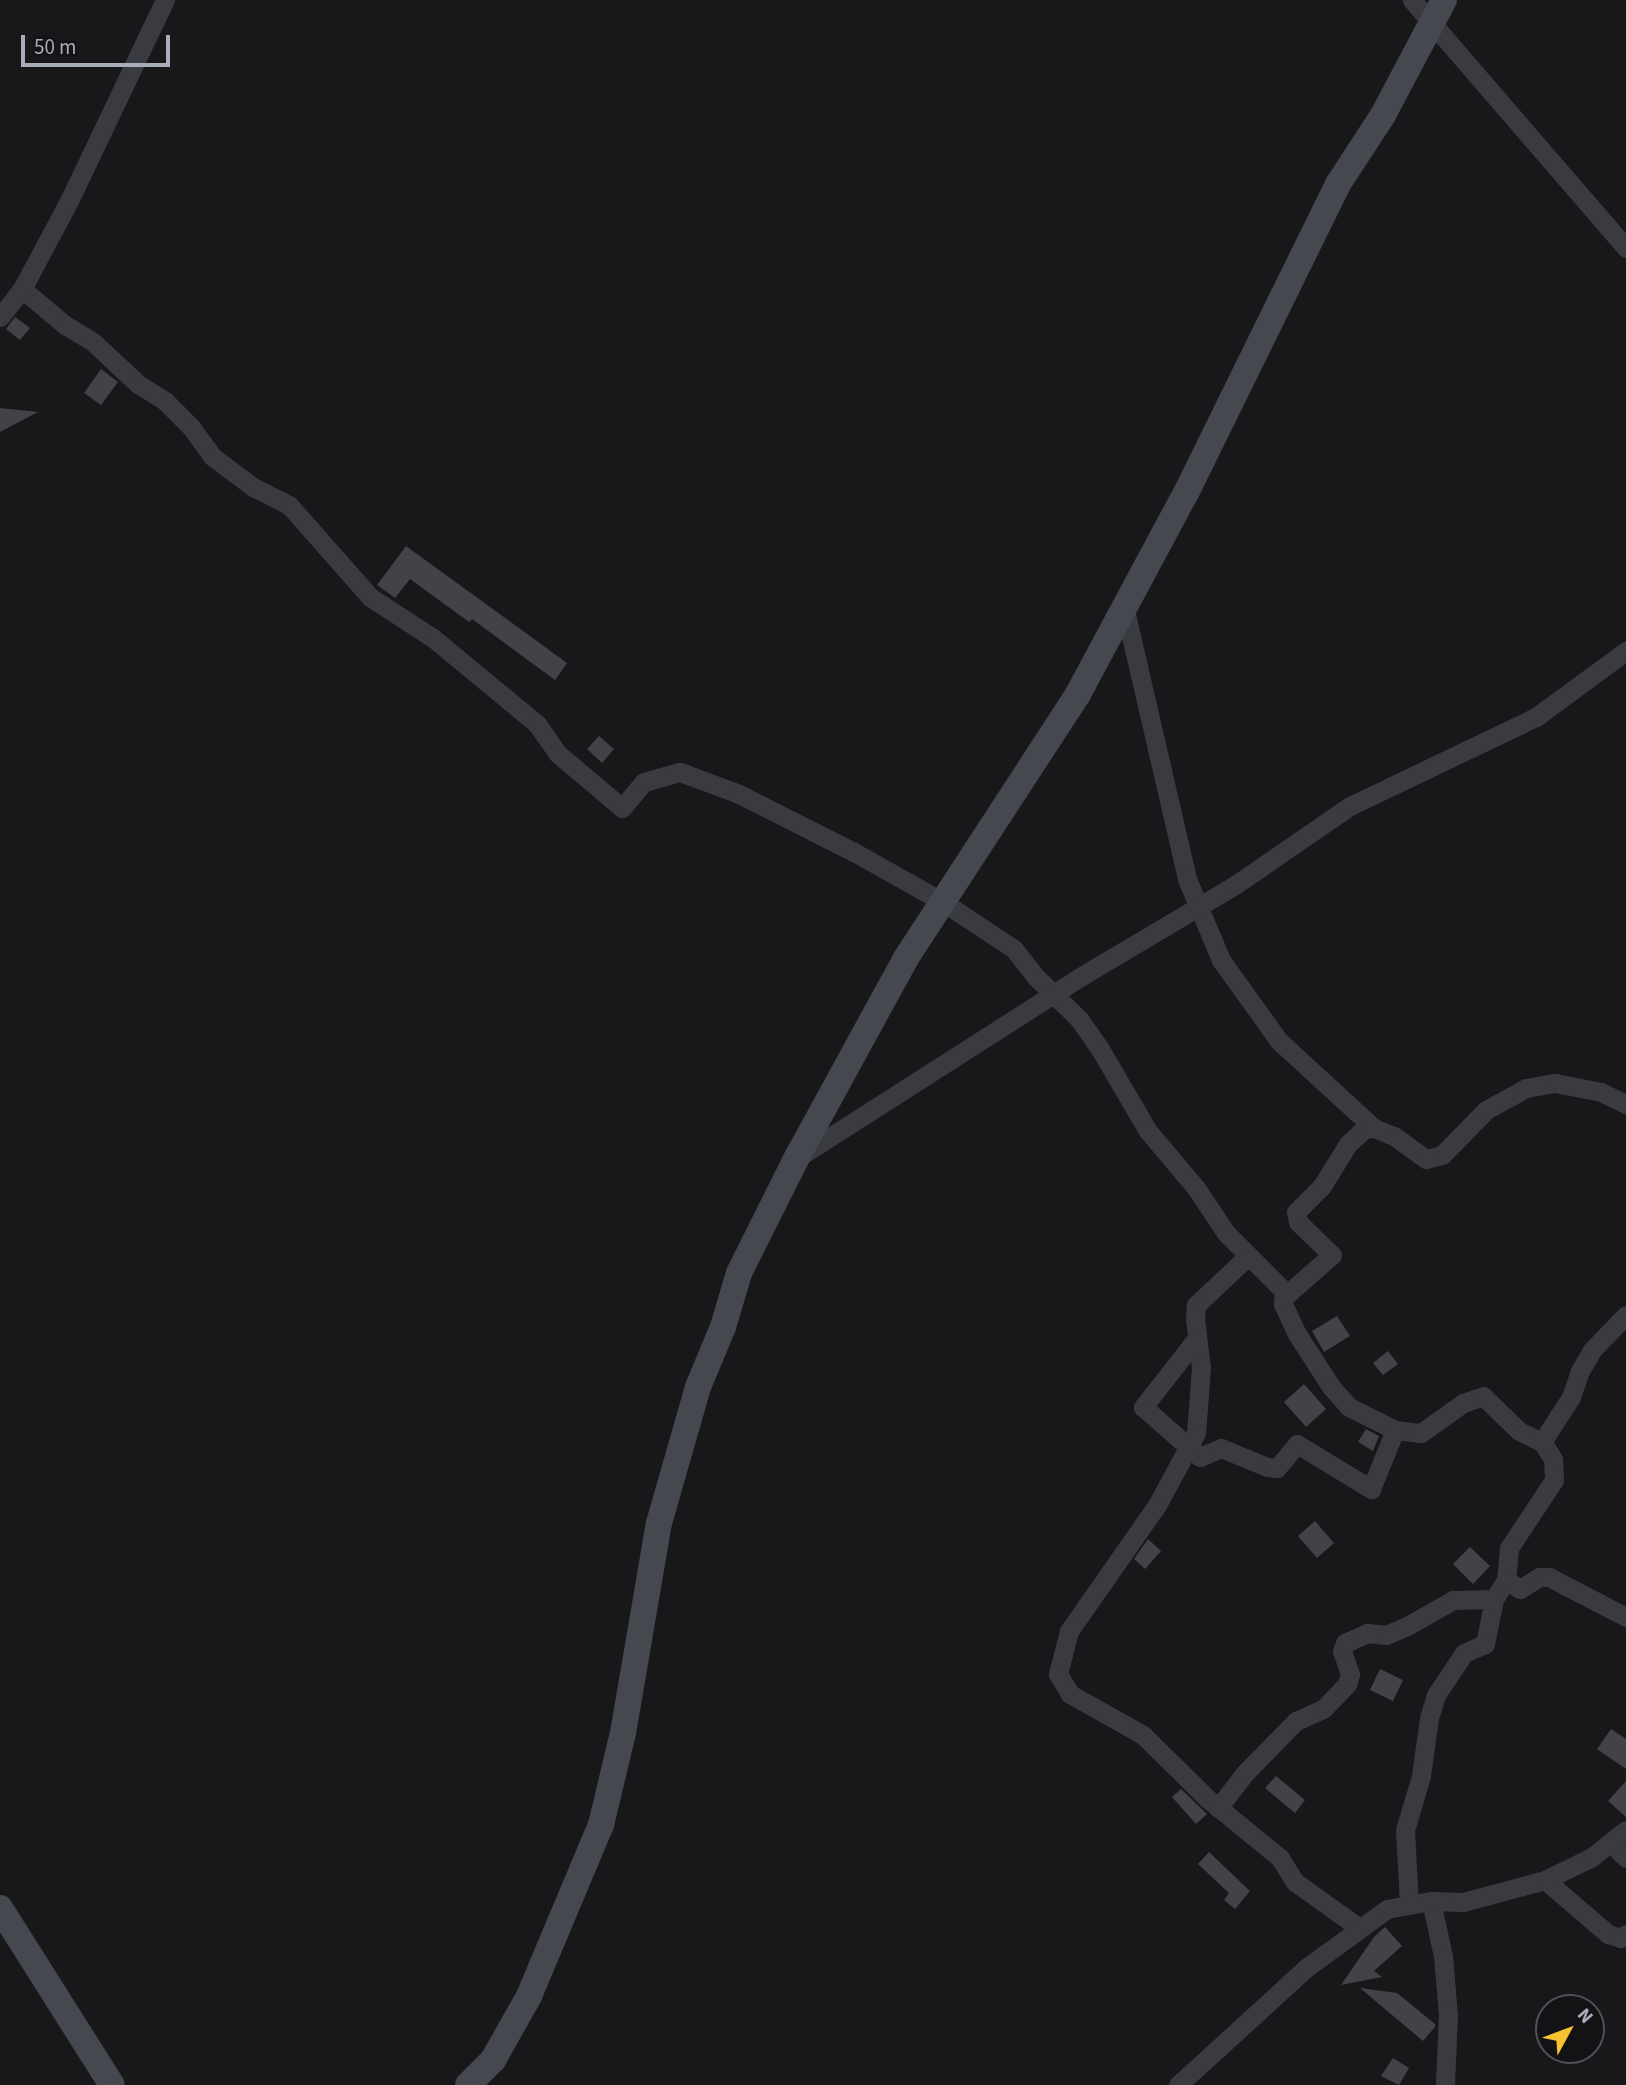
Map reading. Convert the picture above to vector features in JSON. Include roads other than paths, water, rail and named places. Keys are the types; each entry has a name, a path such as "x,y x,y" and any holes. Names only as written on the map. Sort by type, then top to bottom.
{"street":[{"path":"0,317 22,289 165,0"},
{"path":"1412,0 1626,248"},
{"path":"468,2085 493,2060 529,1996 601,1825 623,1733 659,1523 698,1387 723,1326 739,1273 796,1159 906,958 1078,694 1125,610 1338,184 1383,115 1444,0"},
{"path":"22,289 65,325 92,341 138,384 165,401 191,427 214,457 253,487 289,505 370,597 433,638 537,724 556,753 622,808 644,782 680,772 739,794 943,902 1014,949 1100,1049 1148,1131 1247,1257 1273,1279 1285,1296 1284,1308 1332,1388 1349,1407 1395,1430 1421,1433 1462,1403 1483,1396 1519,1431 1542,1442 1553,1459 1554,1480 1509,1548 1506,1580 1494,1599 1485,1644 1464,1653 1436,1695 1429,1718 1418,1787 1405,1830 1409,1903"},
{"path":"1125,610 1187,879 1222,960 1279,1041 1374,1128 1394,1136 1426,1159 1442,1155 1486,1110 1526,1088 1555,1083 1601,1092 1626,1104"},
{"path":"796,1159 1054,994 1235,886 1350,806 1536,717 1626,651"},
{"path":"1285,1296 1332,1255 1298,1222 1296,1212 1322,1186 1348,1144 1364,1129 1374,1128"},
{"path":"1247,1257 1196,1305 1201,1368 1200,1403 1199,1420 1190,1448 1144,1524 1069,1631 1058,1669 1070,1694 1143,1735 1219,1808 1280,1858 1295,1882 1358,1927"},
{"path":"1542,1442 1571,1397 1580,1371 1592,1350 1626,1315"},
{"path":"1197,1338 1143,1407 1200,1457 1221,1448 1267,1467 1277,1468 1297,1444 1371,1489 1395,1430"},
{"path":"1506,1580 1520,1589 1539,1577 1549,1577 1626,1617"},
{"path":"1219,1808 1245,1773 1296,1721 1323,1709 1347,1684 1350,1674 1342,1651 1345,1643 1367,1633 1386,1635 1453,1600 1494,1599"},
{"path":"1178,2085 1306,1968 1358,1927 1387,1909 1431,1900 1463,1902 1545,1880 1592,1857 1626,1830"},
{"path":"1611,1843 1626,1858"},
{"path":"1545,1880 1608,1934 1620,1938 1626,1934"},
{"path":"1431,1900 1443,1956 1448,2015 1445,2085"},
{"path":"0,1909 112,2085"}]}
